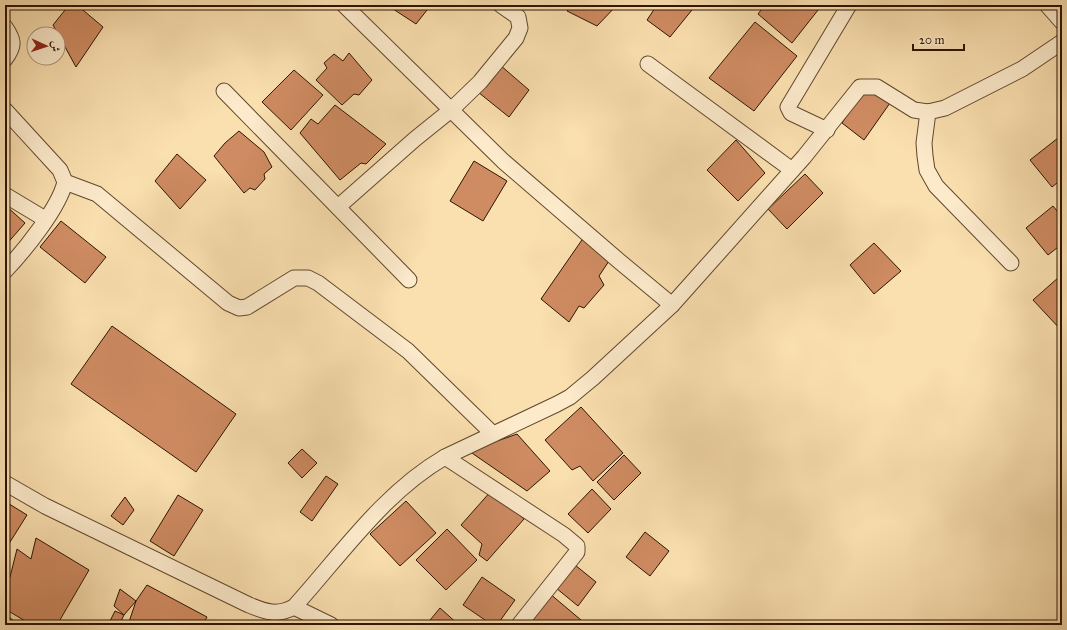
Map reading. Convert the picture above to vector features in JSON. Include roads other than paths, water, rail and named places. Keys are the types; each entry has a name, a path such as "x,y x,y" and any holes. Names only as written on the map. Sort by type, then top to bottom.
{"street":[{"path":"344,5 503,161 672,305"},
{"path":"338,207 415,139 451,110 480,82 516,38 520,28 518,17 501,5"},
{"path":"827,130 791,113 788,107 849,5"},
{"path":"1047,5 1062,22"},
{"path":"5,27 13,39 13,44 11,51 5,59"},
{"path":"5,483 45,506 249,605 273,613 281,613 294,607 382,506 429,466 570,397 672,305 827,130 854,92 860,87 876,87 914,110 928,112 945,108 1022,69 1062,42"},
{"path":"648,64 792,170"},
{"path":"224,91 409,280"},
{"path":"5,110 60,170 65,182 58,200 46,219 5,271"},
{"path":"928,112 924,143 927,170 936,186 1010,263"},
{"path":"65,182 97,194 228,303 239,308 247,307 294,278 308,278 318,283 408,352 493,434"},
{"path":"5,196 46,219"},
{"path":"445,457 564,535 577,546 577,552 519,625"},
{"path":"294,607 331,625"}]}
